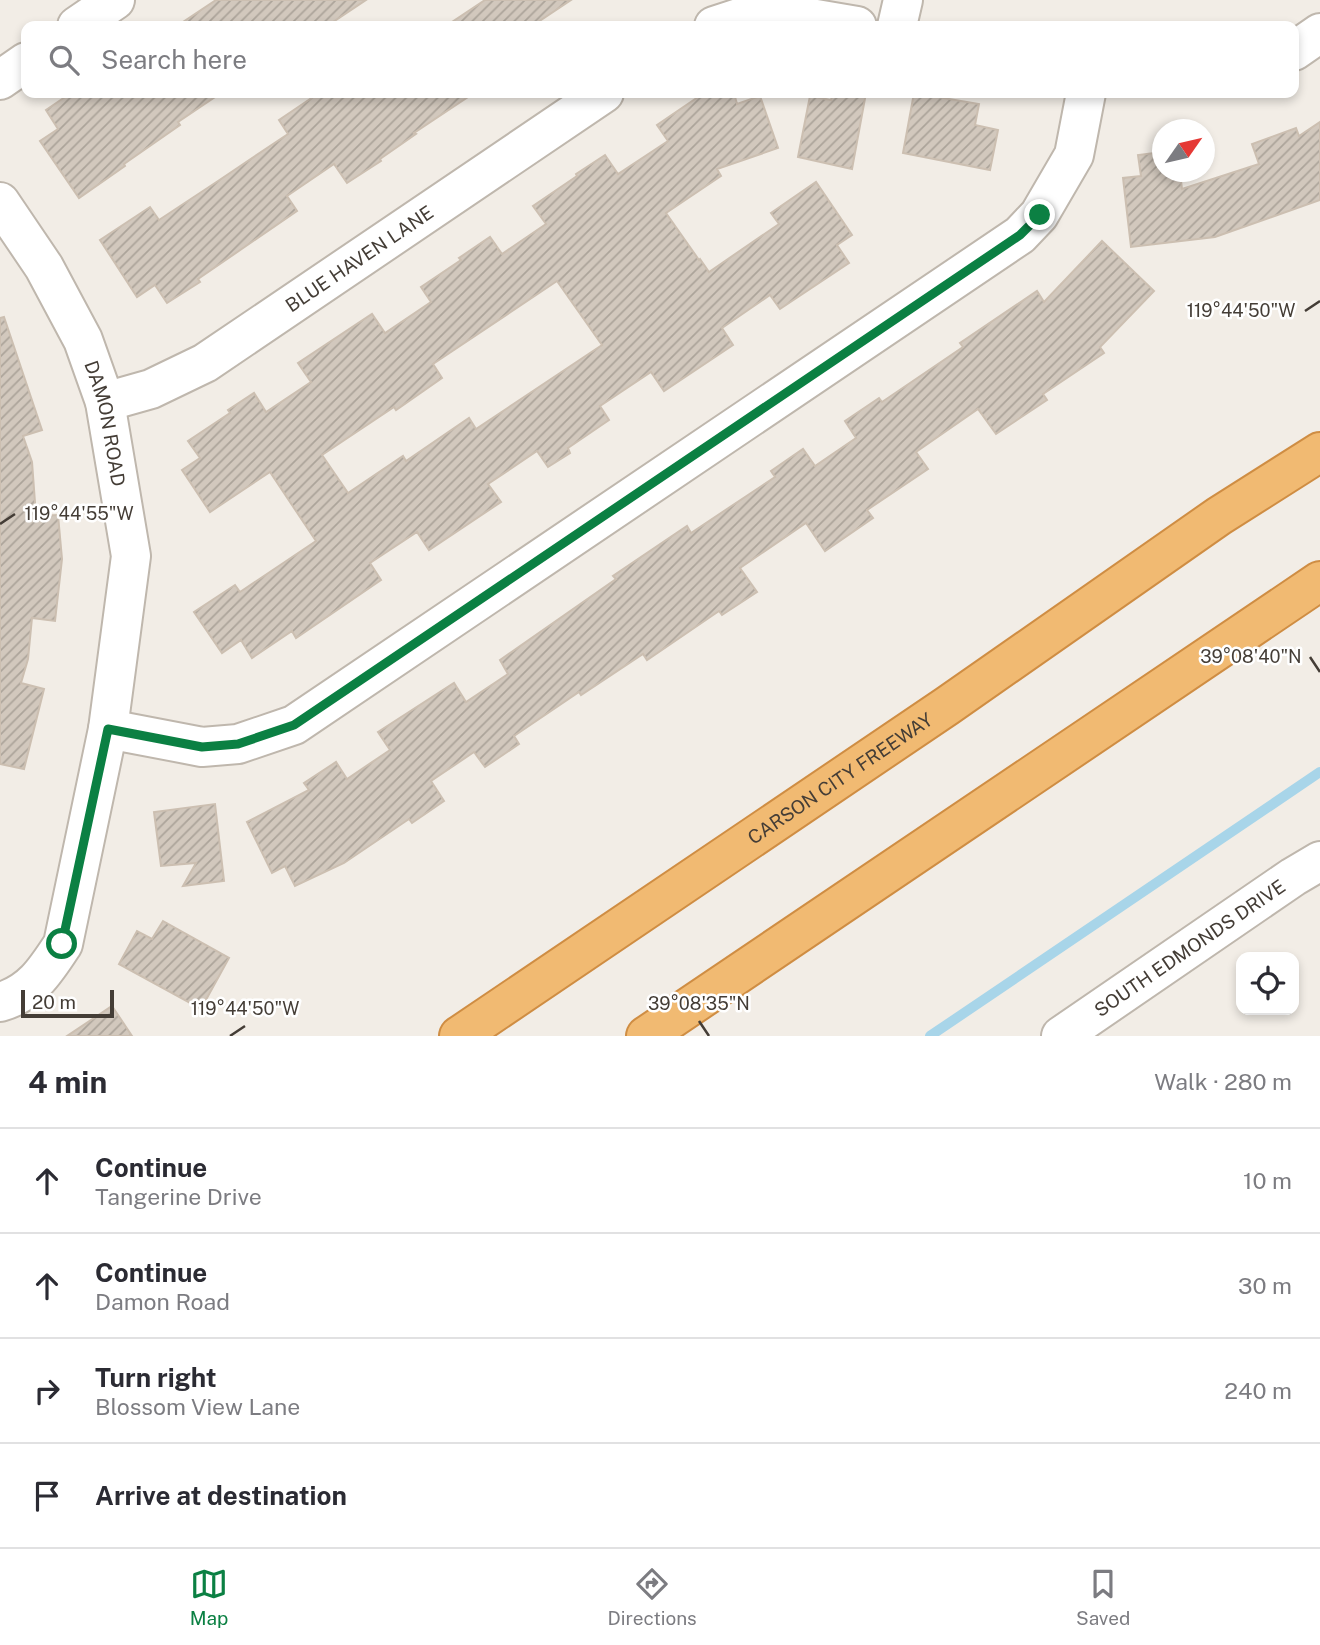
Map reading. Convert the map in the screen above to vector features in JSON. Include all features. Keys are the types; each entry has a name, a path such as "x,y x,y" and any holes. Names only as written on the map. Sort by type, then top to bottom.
{"highway":[{"path":"1219,516 1320,423"},
{"path":"1219,516 1320,452"},
{"name":"CARSON CITY FREEWAY","path":"459,1036 947,706 1219,516"},
{"path":"646,1036 1320,581"},
{"path":"1088,737 1320,593"}],"street":[{"path":"84,21 115,0"},
{"path":"898,21 903,0"},
{"path":"729,21 751,14 828,21"},
{"path":"1299,48 1320,33"},
{"path":"0,80 21,65"},
{"name":"BLUE HAVEN LANE","path":"104,402 151,389 205,363 597,98"},
{"path":"108,729 202,747 238,744 294,725 1020,235 1040,215 1074,155 1085,98"},
{"name":"DAMON ROAD","path":"0,202 44,267 83,340 104,402 131,556 108,729 62,944 31,987 0,1002"},
{"name":"SOUTH EDMONDS DRIVE","path":"1061,1036 1320,861"}],"building":[{"path":"216,0 366,0 334,21 184,21"},
{"path":"485,0 571,0 540,21 454,21"},
{"path":"64,98 214,98 79,198 40,141 58,129 46,110"},
{"path":"312,98 466,98 347,183 334,164 287,196 297,211 167,303 155,285 137,297 100,240 150,207 159,220 218,181 288,134 279,120"},
{"path":"697,98 735,98 737,104 761,98 778,148 717,169 721,176 666,213 709,272 779,224 771,213 816,182 852,235 837,245 849,263 780,309 770,295 722,328 733,345 664,391 651,372 600,406 609,420 568,448 570,453 548,467 537,451 488,484 501,502 429,550 417,532 370,563 381,580 296,638 292,631 252,658 241,640 222,653 194,612 235,585 240,592 316,541 270,472 210,512 182,470 200,458 188,441 254,393 266,412 311,382 298,363 372,314 385,333 431,302 421,287 490,237 502,254 546,224 533,206 605,155 618,174 668,141 657,125","holes":["557,281 602,345 476,429 469,418 406,461 403,456 348,493 322,455 442,378 433,364"]},
{"path":"810,98 865,98 852,169 798,157"},
{"path":"913,98 944,98 979,104 975,125 998,130 990,170 903,153"},
{"path":"1320,122 1320,200 1215,237 1131,247 1123,178 1141,176 1138,155 1152,153 1152,182 1181,182 1182,189 1204,182 1215,182 1215,178 1259,164 1252,144 1296,128 1299,136"},
{"path":"1102,241 1154,291 1100,347 1104,353 1043,394 1047,400 996,434 978,409 916,452 928,469 867,510 873,518 825,551 806,523 740,568 757,592 722,615 719,611 647,660 643,654 581,695 579,692 514,736 519,744 485,767 474,752 431,781 444,801 412,823 409,819 344,863 295,886 285,866 272,873 247,822 309,790 304,783 336,762 347,779 390,750 378,732 454,683 466,702 508,674 500,660 616,579 613,576 687,526 691,533 775,477 771,471 803,449 815,466 856,438 845,421 879,398 882,402 963,347 960,343 1037,291 1044,302"},
{"path":"4,317 42,430 23,436 32,462 36,516 58,515 62,559 55,621 32,618 28,659 21,683 44,689 24,769 0,764 0,318"},
{"path":"215,804 224,881 183,886 196,863 161,866 154,812"},
{"path":"163,921 229,958 201,1009 119,964 137,931 152,939"},
{"path":"112,1006 132,1036 67,1036"}],"waterway":[{"path":"930,1036 1320,772"}],"route":[{"path":"62,944 108,729 202,747 238,744 294,725 1020,235 1040,215"}]}
